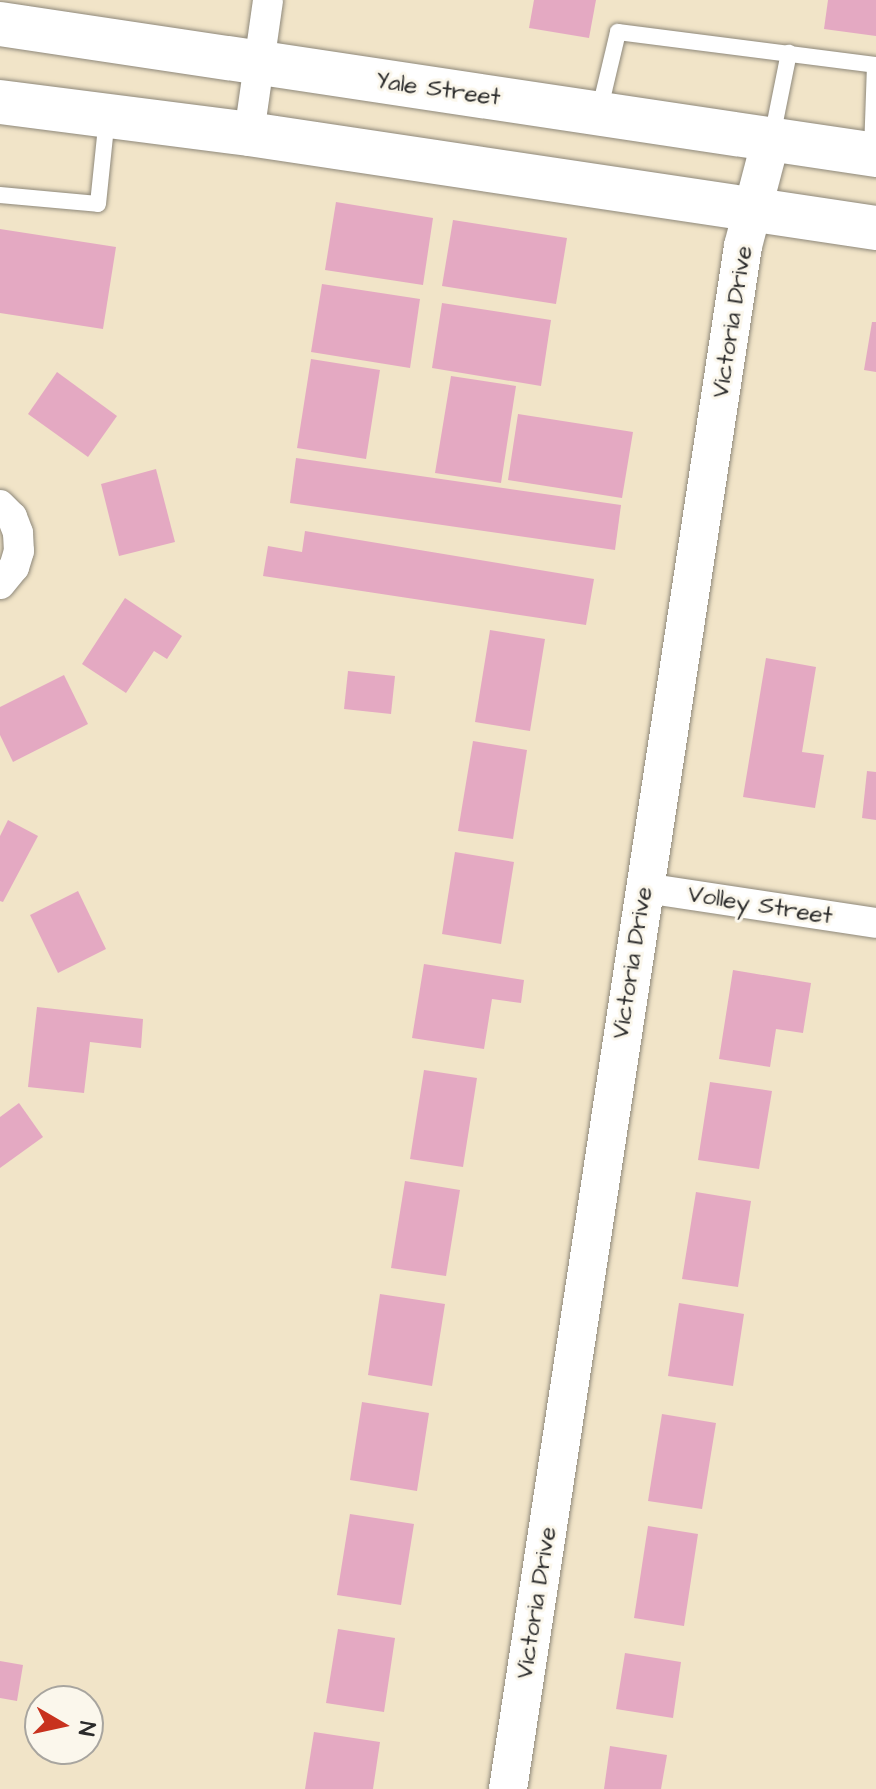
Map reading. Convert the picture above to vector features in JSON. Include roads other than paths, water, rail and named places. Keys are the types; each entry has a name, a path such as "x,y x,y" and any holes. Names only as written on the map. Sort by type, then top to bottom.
{"main road":[{"name":"Yale Street","path":"0,24 874,154"},
{"path":"0,102 249,134 876,228"}],"street":[{"path":"249,134 268,0"},
{"name":"Victoria Drive","path":"508,1789 743,246 771,139"},
{"path":"0,505 12,517 19,551 14,567 0,584"},
{"name":"Volley Street","path":"645,888 876,923"}],"lane":[{"path":"599,114 618,32 875,65 874,154"},
{"path":"771,139 789,53"},
{"path":"0,195 98,204 107,116"}]}
